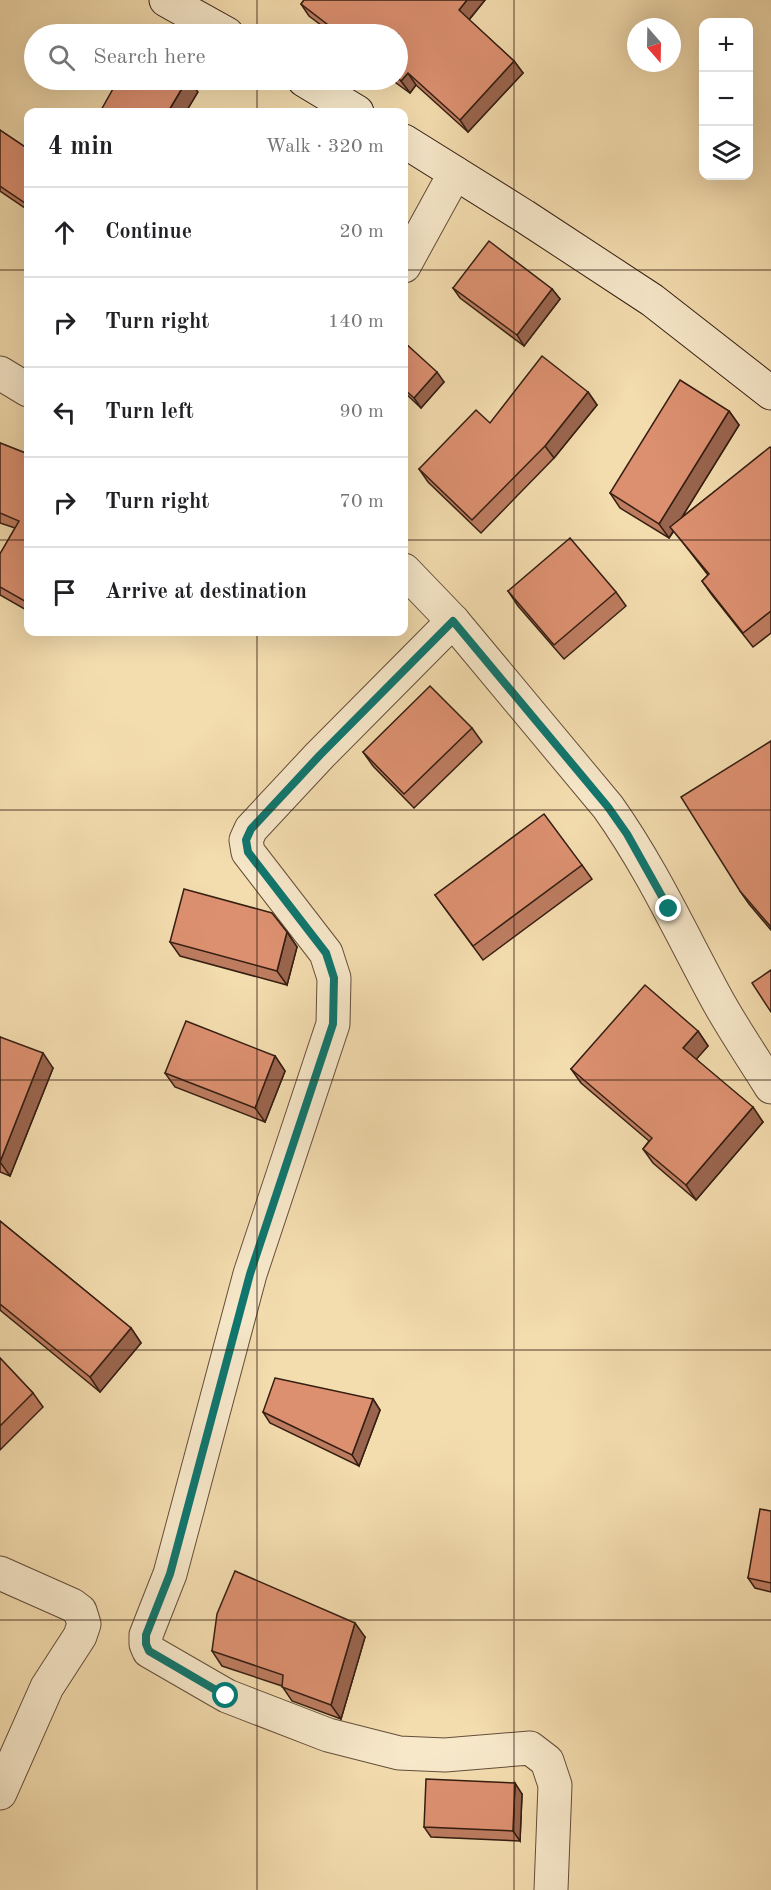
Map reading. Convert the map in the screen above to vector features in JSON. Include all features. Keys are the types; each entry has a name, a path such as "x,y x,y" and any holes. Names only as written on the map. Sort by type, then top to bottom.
{"street":[{"path":"166,0 209,24"},
{"path":"321,90 350,108"},
{"path":"408,144 652,300 771,393"},
{"path":"408,259 455,173"},
{"path":"0,373 24,388"},
{"path":"408,574 453,621 608,807 627,834 715,995 771,1087"},
{"path":"453,621 320,755 251,829 246,840 248,852 326,953 334,978 333,1024 250,1274 170,1574 146,1635 146,1644 149,1651 226,1696 328,1735 399,1753 445,1755 530,1748 547,1761 555,1785 551,1890"},
{"path":"0,1573 72,1605 80,1611 84,1624 80,1636 47,1687 0,1793"}],"building":[{"path":"304,0 467,0 459,10 514,61 460,120 408,73 408,24 327,24 301,4"},
{"path":"112,90 181,90 170,108 102,108"},
{"path":"0,130 24,146 24,202 0,186"},
{"path":"489,241 552,289 517,335 453,288"},
{"path":"408,346 437,372 414,398 408,393"},
{"path":"542,356 588,392 545,446 472,520 419,469 476,410 490,423"},
{"path":"680,380 729,411 659,524 610,493"},
{"path":"0,443 24,452 24,601 0,587 0,554 19,521 0,513"},
{"path":"770,447 771,611 743,633 702,581 709,574 670,527"},
{"path":"570,538 616,592 554,645 508,591"},
{"path":"430,686 472,728 404,794 363,752"},
{"path":"771,741 771,927 740,891 681,797"},
{"path":"544,814 582,865 473,946 435,895"},
{"path":"184,889 272,913 287,932 277,971 170,942"},
{"path":"771,970 771,1012 752,983"},
{"path":"645,985 698,1031 683,1048 753,1107 686,1185 643,1149 652,1138 571,1069"},
{"path":"186,1021 275,1056 255,1108 165,1073"},
{"path":"0,1037 43,1053 0,1162"},
{"path":"0,1221 131,1328 90,1377 0,1304"},
{"path":"0,1358 33,1393 0,1426"},
{"path":"275,1378 373,1399 352,1455 263,1412"},
{"path":"760,1509 771,1511 771,1583 748,1578"},
{"path":"235,1571 355,1623 331,1705 282,1687 283,1675 212,1651 217,1614"},
{"path":"426,1779 515,1783 513,1831 424,1827"}],"route":[{"path":"226,1696 149,1651 146,1635 170,1574 250,1274 333,1024 334,978 326,953 248,852 246,840 251,829 320,755 453,621 608,807 627,834 669,909"}]}
